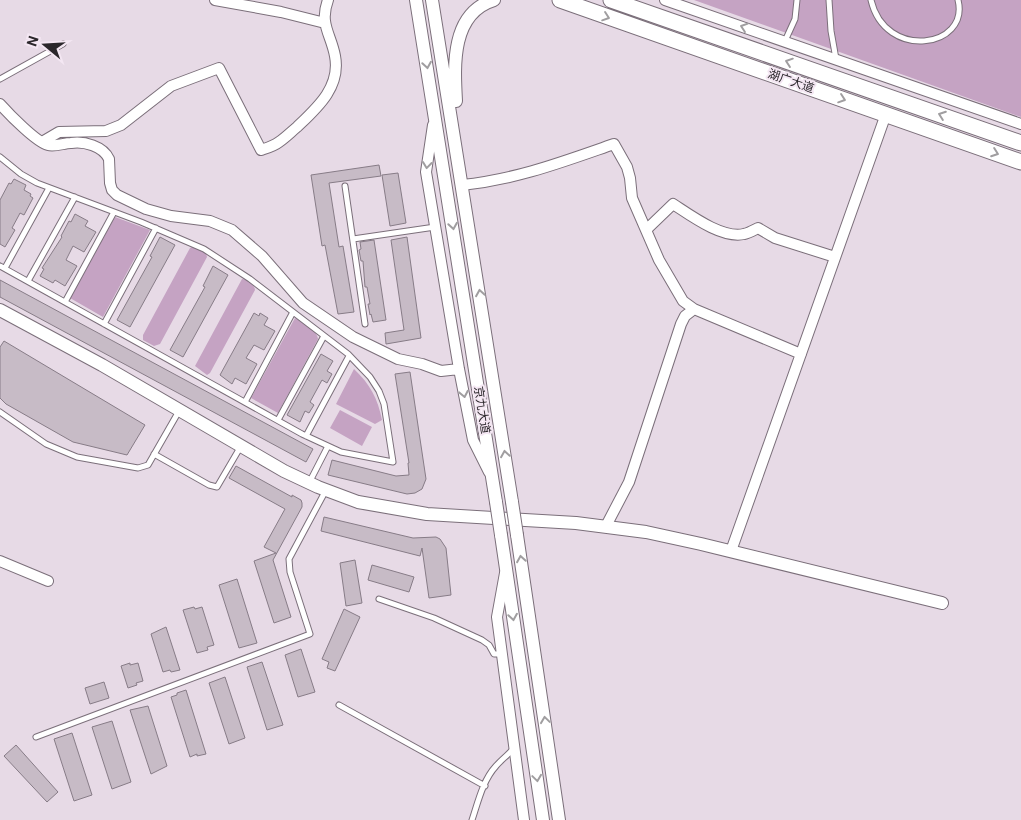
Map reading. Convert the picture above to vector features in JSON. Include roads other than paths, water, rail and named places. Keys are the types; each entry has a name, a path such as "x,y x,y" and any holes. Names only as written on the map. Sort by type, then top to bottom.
{"main road":[{"name":"湖广大道","path":"560,0 1021,162"},
{"name":"湖广大道","path":"611,0 1021,143"}],"street":[{"path":"215,0 281,12 324,23"},
{"path":"42,142 59,132 106,130 121,125 171,86 219,68 262,150 280,142 316,109 330,89 336,62 324,23 325,8 328,0"},
{"path":"407,0 422,35"},
{"name":"京九大道","path":"416,0 501,534 542,820"},
{"name":"京九大道","path":"432,0 512,502 559,820"},
{"path":"458,158 455,76 457,47 465,23 484,4 494,0"},
{"path":"665,0 1021,124"},
{"path":"0,104 42,142 51,146 81,142 100,149 109,159 110,184 112,190 117,195 146,209 171,216 210,221 232,230 262,256 303,303 353,337 398,359 422,364 441,371 458,369"},
{"path":"731,551 886,114"},
{"path":"435,116 426,172 458,369 472,440 492,478"},
{"path":"462,185 491,182 538,171 614,144 628,167 632,198 659,260 683,301 694,309 801,354"},
{"path":"646,230 672,204 706,225 729,233 744,234 758,228 775,238 835,257"},
{"path":"606,526 629,482 681,324 685,316 694,309"},
{"path":"0,310 102,365 241,446 309,483 358,502 428,514 606,526 646,532 942,603"},
{"path":"0,561 48,581"},
{"path":"506,568 496,617 524,820"}],"lane":[{"path":"785,42 795,19 797,0"},
{"path":"829,0 831,31 837,60"},
{"path":"870,0 876,15 890,32 904,39 925,40 938,38 952,29 957,19 958,0"},
{"path":"0,79 40,55 63,44"},
{"path":"0,157 21,174 37,183 192,243 216,256 250,279 294,312 349,356 370,377 384,404 393,462 341,452 306,436 2,267 49,188"},
{"path":"345,186 365,324"},
{"path":"28,282 75,197"},
{"path":"65,302 114,212"},
{"path":"353,239 435,227"},
{"path":"104,324 156,228"},
{"path":"245,402 294,312"},
{"path":"278,420 324,336"},
{"path":"306,436 349,356"},
{"path":"0,412 46,444 77,457 138,468 148,465 180,410"},
{"path":"154,454 209,485 217,487 241,446"},
{"path":"309,483 328,446"},
{"path":"36,737 310,634 289,568 289,559 326,490"},
{"path":"379,598 434,618 482,640 489,645 494,654 501,654"},
{"path":"339,705 485,786"},
{"path":"472,820 485,786 496,766 513,749"}]}
